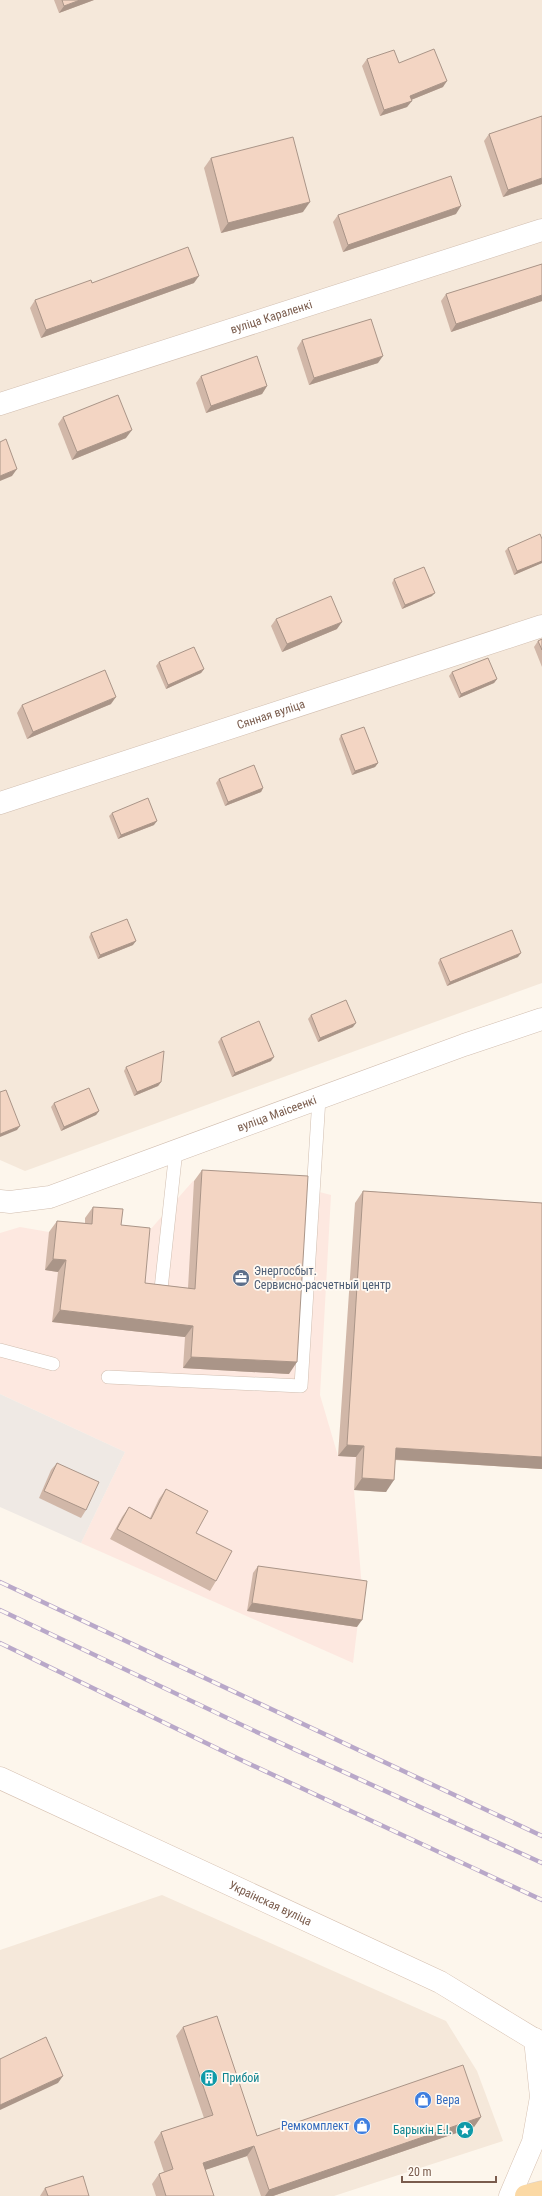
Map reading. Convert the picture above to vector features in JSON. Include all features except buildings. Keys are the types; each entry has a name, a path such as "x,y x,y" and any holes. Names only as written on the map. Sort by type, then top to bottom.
{"main road":[{"path":"526,2196 542,2192"}],"street":[{"name":"вуліца Караленкі","path":"0,404 542,230"},
{"name":"Сянная вуліца","path":"0,803 542,626"},
{"name":"вуліца Маісеенкі","path":"5,1202 50,1197 319,1098 542,1019"},
{"name":"Украінская вуліца","path":"0,1778 440,1982 539,2042 541,2097 533,2142 510,2196"}],"lane":[{"path":"108,1377 301,1386 319,1098"},
{"path":"161,1289 176,1150"},
{"path":"0,1350 53,1364"}],"shaded area":[{"path":"0,0 542,0 542,983 25,1171 0,1160"},
{"path":"193,1181 300,1187 331,1195 320,1395 338,1456 356,1457 354,1490 362,1589 353,1663 81,1543 125,1452 0,1394 0,1233 20,1227 49,1232 142,1239"},
{"path":"0,1394 125,1452 81,1543 0,1507"},
{"path":"162,1895 446,2021 477,2071 503,2141 334,2196 0,2196 0,1950"}],"railway":[{"path":"0,1582 542,1836"},
{"path":"0,1610 261,1734 542,1863"},
{"path":"0,1643 239,1759 542,1900"}],"place":[{"name":"Энергосбыт. Сервисно-расчетный центр","path":"241,1278"},
{"name":"Прибой","path":"209,2078"},
{"name":"Вера","path":"423,2100"},
{"name":"Ремкомплект","path":"362,2126"},
{"name":"Барыкін Е.І.","path":"465,2130"}]}
